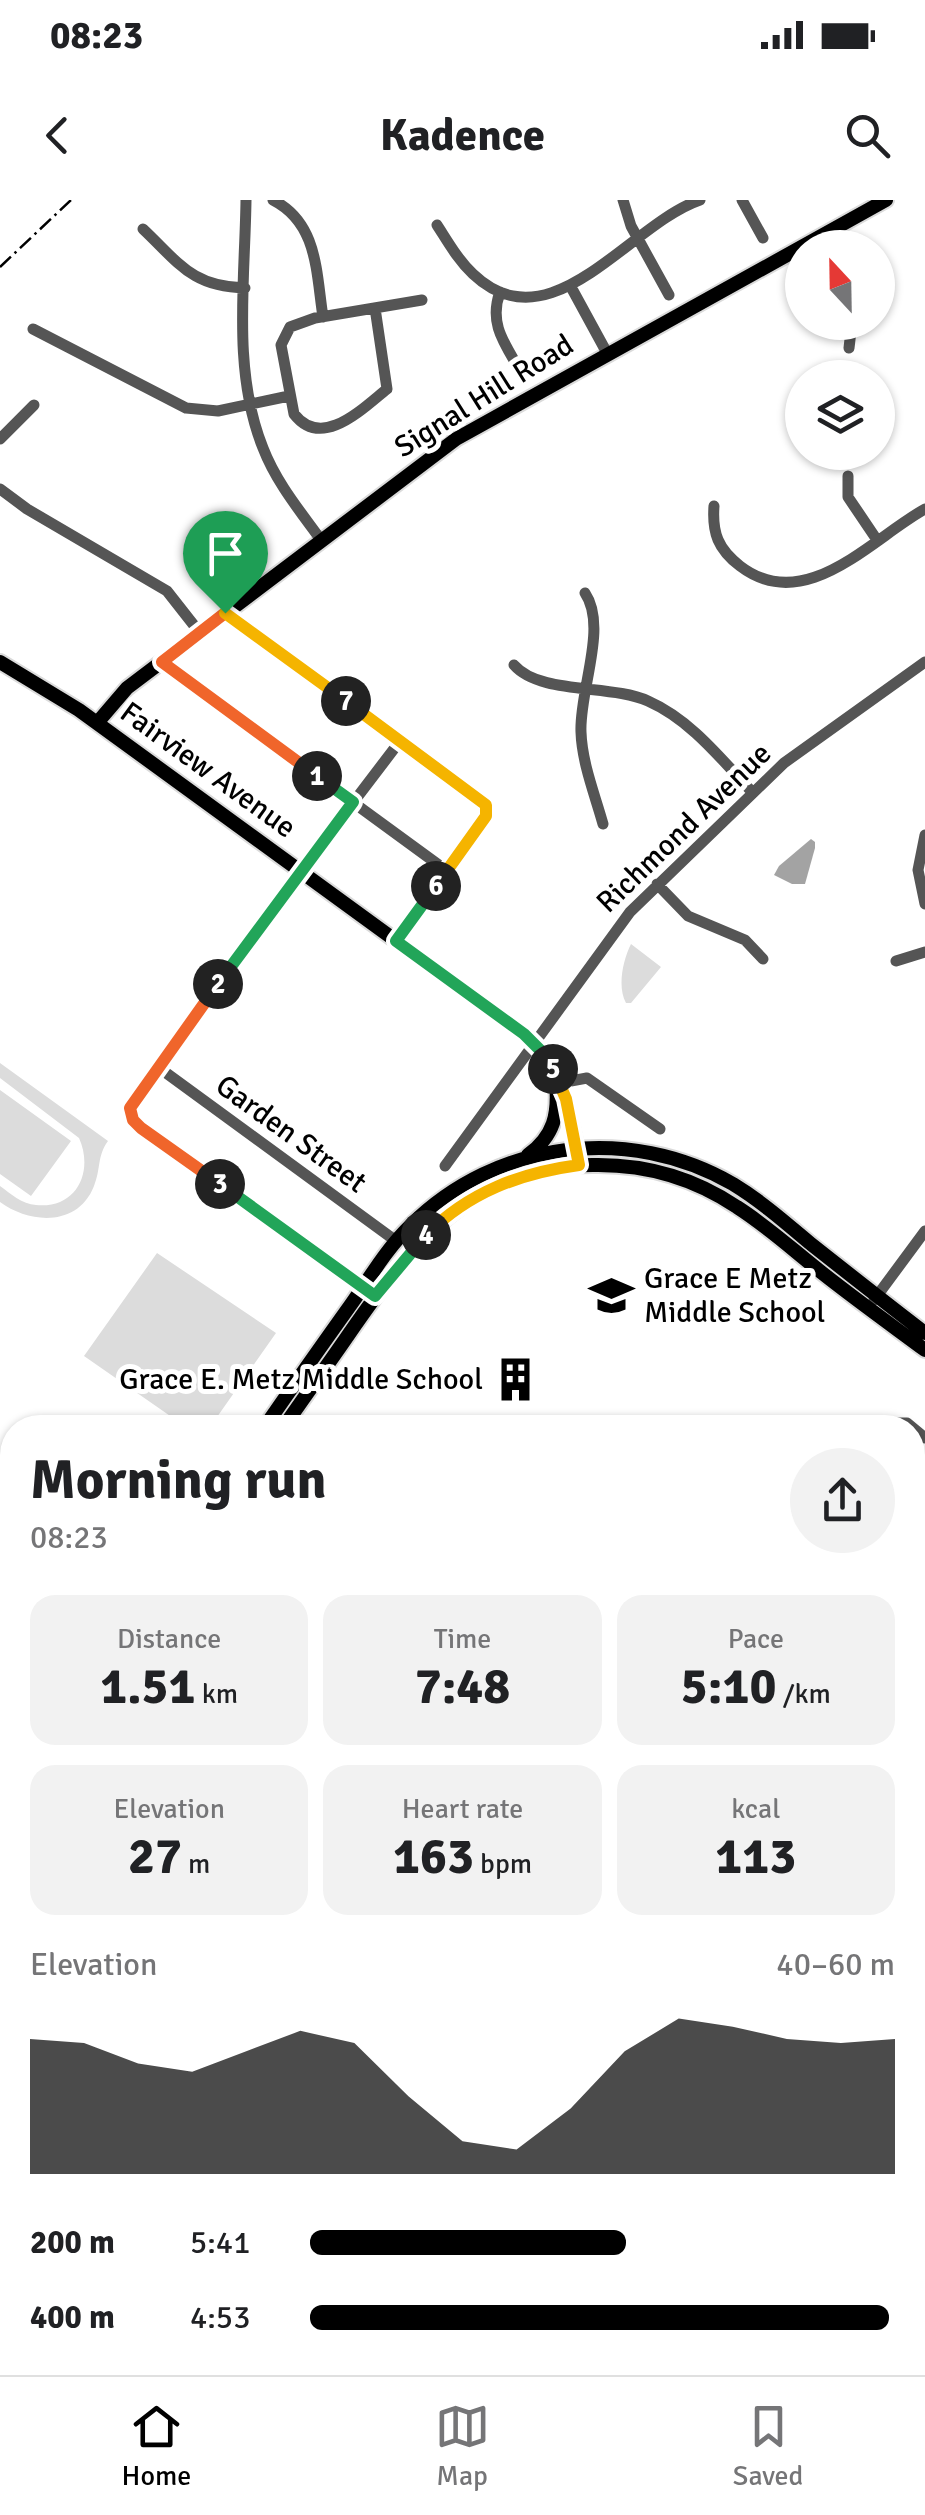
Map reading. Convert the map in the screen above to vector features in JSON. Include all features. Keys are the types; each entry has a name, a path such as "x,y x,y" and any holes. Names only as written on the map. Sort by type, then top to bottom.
{"main road":[{"name":"Signal Hill Road","path":"837,230 886,200"},
{"name":"Signal Hill Road","path":"98,723 118,696 456,439 607,353 785,259"},
{"name":"Fairview Avenue","path":"0,662 98,723 533,1042 557,1078 579,1165"},
{"path":"523,1158 546,1140 554,1126 557,1078"},
{"path":"291,1415 369,1292 396,1241 424,1212 464,1184 523,1158 576,1148 637,1149 702,1168 747,1193 925,1350"},
{"path":"274,1415 369,1292 439,1222 467,1201 528,1175 579,1165 653,1170 700,1186 758,1221 872,1302 925,1332"}],"street":[{"path":"246,200 244,361 250,405 274,471 321,540"},
{"path":"273,200 299,218 310,238 322,317"},
{"path":"623,200 669,295"},
{"path":"437,225 467,268 490,288 538,296 571,287 660,218 700,200"},
{"path":"742,200 763,238"},
{"path":"142,230 199,280 219,288 245,288"},
{"path":"571,287 607,353"},
{"path":"500,292 494,308 495,322 522,374"},
{"path":"375,308 387,389 345,422 314,429 300,422 289,396 282,338 295,324 322,317 422,300"},
{"path":"33,329 186,408 218,410 289,396"},
{"path":"849,348 850,340"},
{"path":"0,439 34,405"},
{"path":"848,476 848,497 877,540"},
{"path":"0,489 166,591 200,633"},
{"path":"714,506 715,536 724,553 744,570 771,581 794,582 822,575 925,509"},
{"path":"585,593 595,617 582,745 604,824"},
{"path":"225,613 482,800 487,808 486,816 396,941"},
{"path":"162,662 447,871"},
{"name":"Richmond Avenue","path":"445,1166 613,931 808,744 925,662"},
{"path":"514,665 532,678 638,696 666,710 700,737 753,793"},
{"path":"369,1292 141,1128 133,1120 130,1108 300,871 400,741"},
{"path":"925,834 918,870 925,904"},
{"path":"658,884 688,916 745,940 763,959"},
{"path":"896,961 925,952"},
{"name":"Garden Street","path":"158,1068 396,1241"},
{"path":"557,1078 587,1078 660,1129"},
{"path":"872,1302 925,1231"}],"shaded area":[{"path":"811,839 815,848 805,884 792,884 774,875 779,866"},
{"path":"631,944 661,967 631,1003 626,1003 622,974"},
{"path":"0,1063 108,1141 87,1199 65,1215 25,1215 0,1202 0,1186 31,1204 62,1201 78,1185 84,1163 79,1138 0,1078"},
{"path":"0,1090 71,1141 31,1196 0,1174"},
{"path":"157,1253 276,1333 218,1415 169,1415 84,1356"}],"railway":[{"path":"0,267 71,200"}],"place":[{"name":"Grace E Metz Middle School","path":"611,1295"},
{"name":"Grace E. Metz Middle School","path":"516,1379"}],"route":[{"path":"225,613 486,805 486,816 396,941 533,1042 560,1084 573,1125 579,1165 528,1175 467,1201 409,1252 375,1296 141,1128 131,1114 132,1102 353,802 162,662 225,613"}]}
